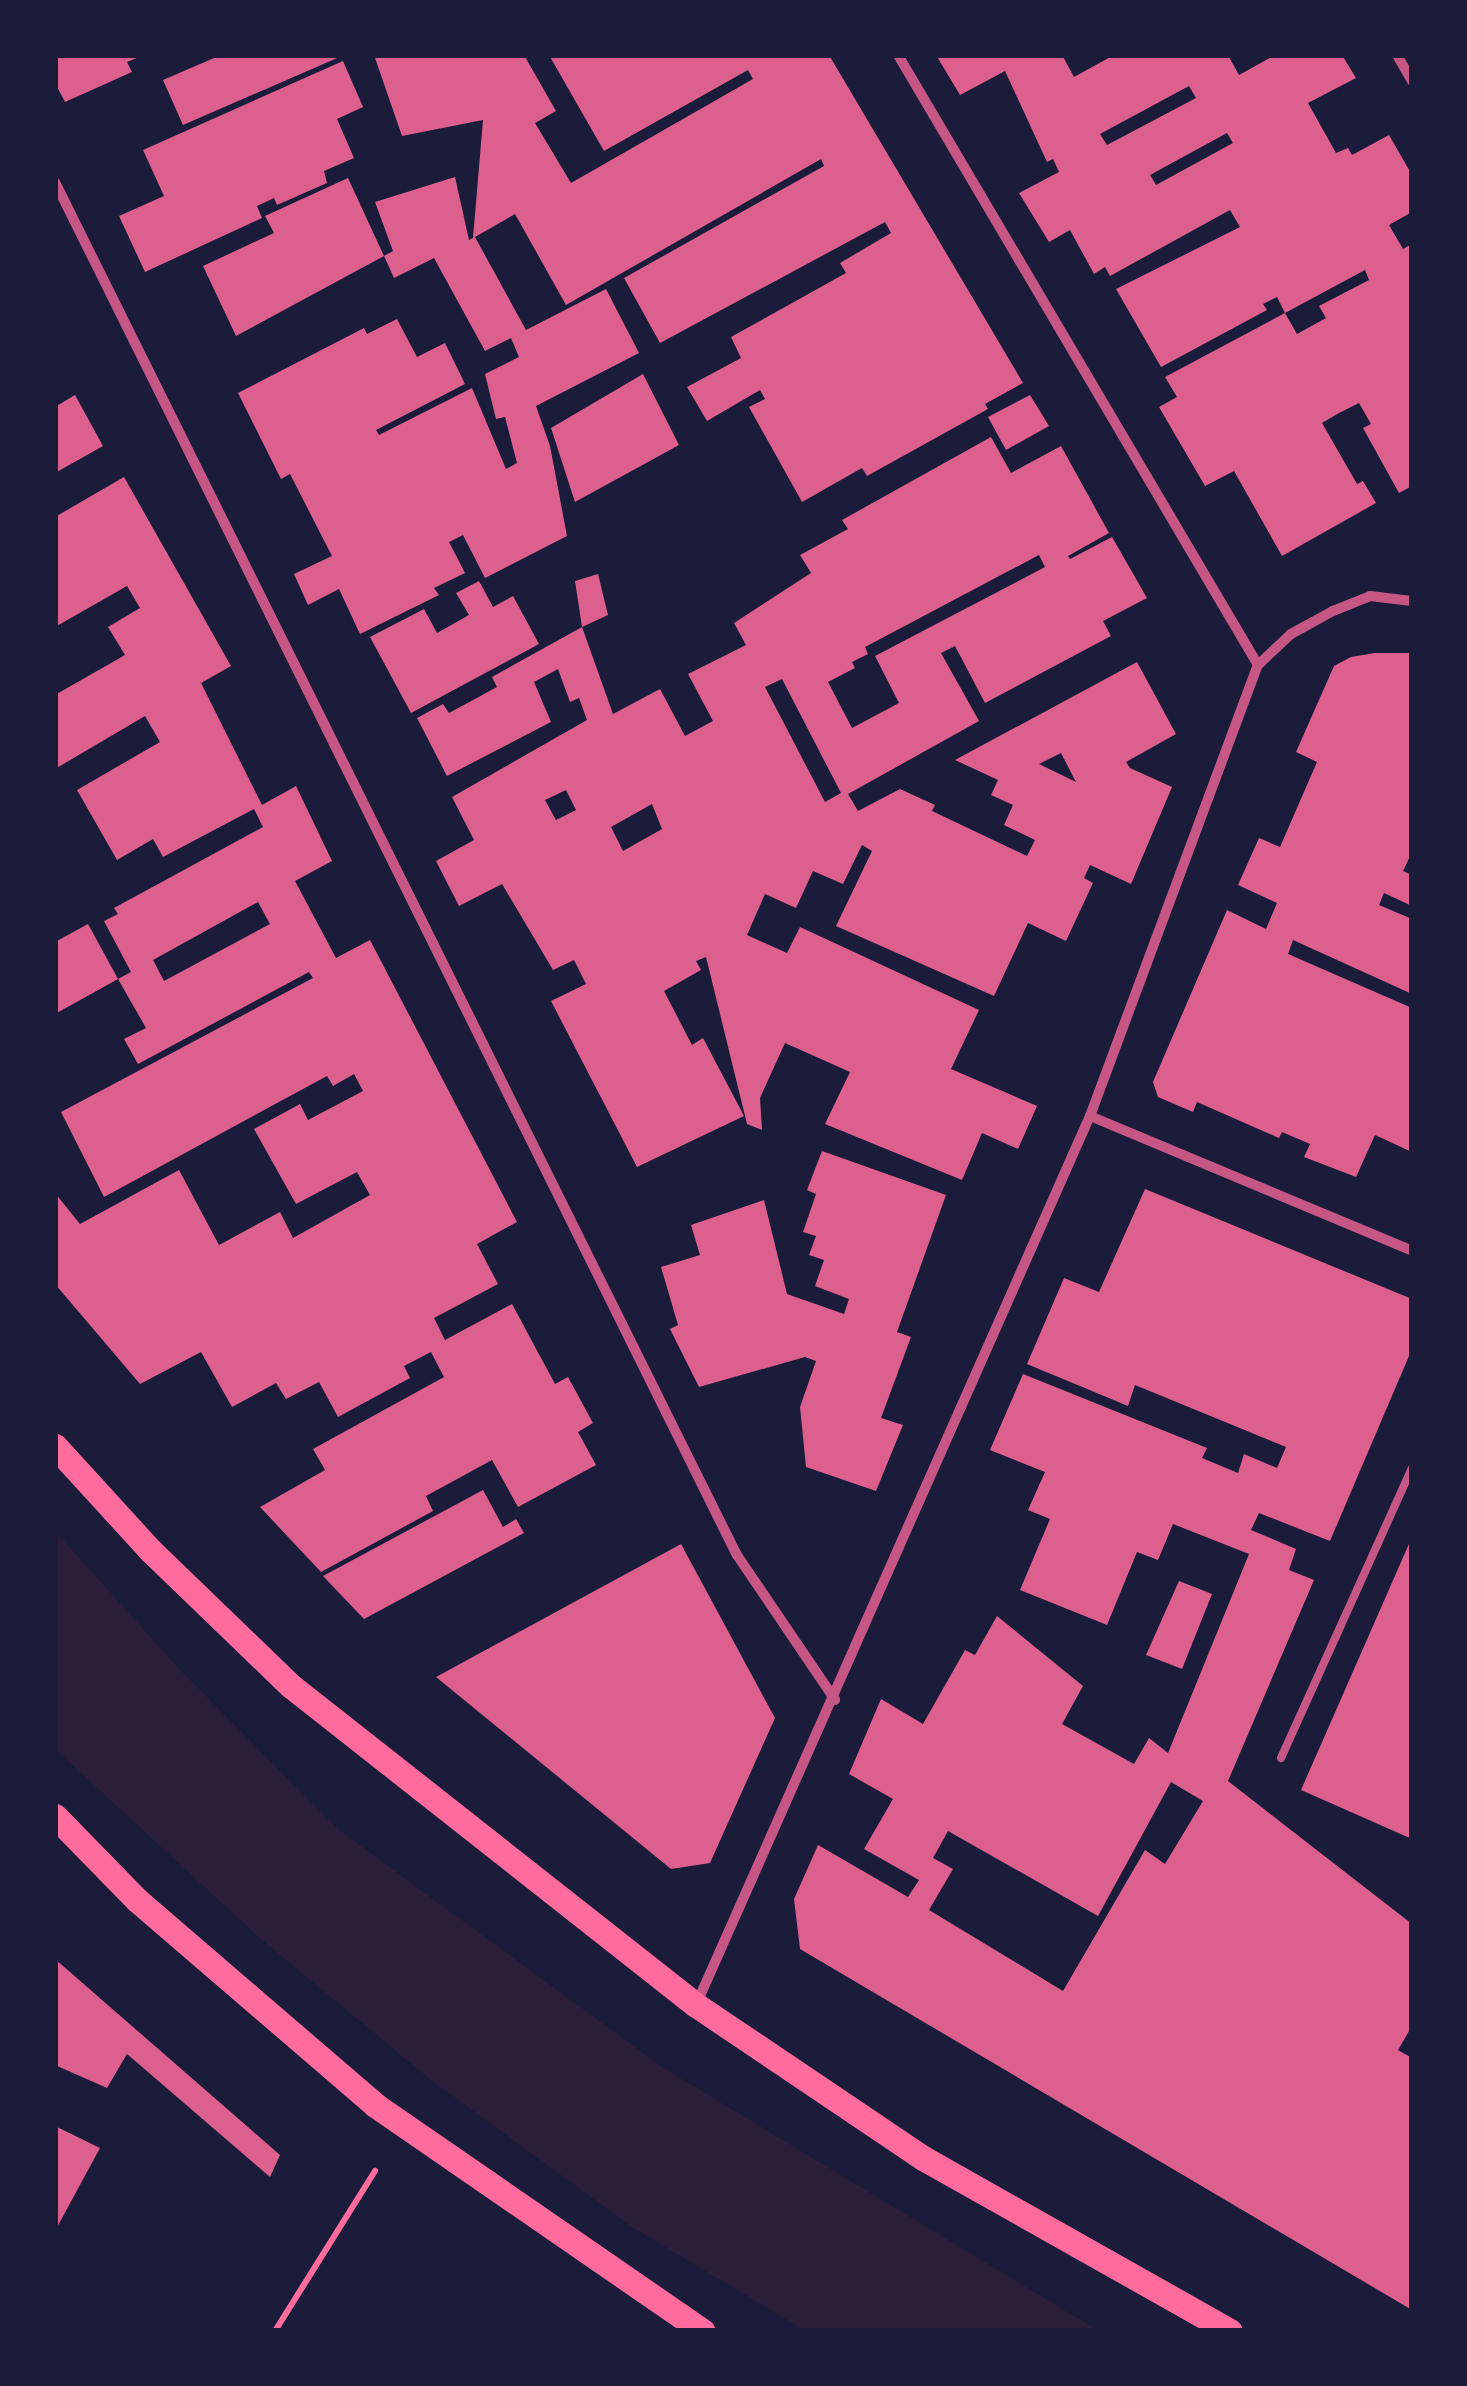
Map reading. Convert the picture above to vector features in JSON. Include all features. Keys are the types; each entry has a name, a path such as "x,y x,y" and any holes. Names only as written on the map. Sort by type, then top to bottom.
{"main road":[{"path":"55,1446 150,1551 291,1686 696,2005 923,2158 1230,2331"},
{"path":"55,1816 152,1913 374,2105 653,2301 702,2331"}],"street":[{"path":"898,55 1258,665"},
{"path":"1397,55 1412,81"},
{"path":"55,182 738,1555 834,1700"},
{"path":"696,2005 1090,1116 1258,665 1292,634 1333,611 1370,596 1412,601"},
{"path":"1090,1116 1412,1251"}],"lane":[{"path":"1281,1758 1412,1468"}],"path":[{"path":"275,2331 404,2123"}],"shaded area":[{"path":"55,1531 182,1672 339,1830 662,2067 1099,2331 806,2331 632,2227 431,2080 262,1940 55,1749"}],"building":[{"path":"55,55 144,55 127,62 132,72 65,102 55,83"},
{"path":"221,55 344,55 183,125 163,80"},
{"path":"374,55 524,55 556,111 535,123 571,183 753,79 748,70 604,151 549,55 829,55 1023,383 985,404 988,409 867,476 862,468 802,502 749,407 765,399 760,390 707,421 687,387 741,358 731,337 846,273 840,263 891,233 885,222 660,343 624,278 824,166 821,159 566,305 515,214 475,237 526,330 606,289 639,353 536,406 550,446 567,536 485,578 463,535 449,542 465,573 434,588 439,595 360,634 339,589 308,605 294,574 332,556 290,474 281,479 238,393 364,328 367,334 397,319 417,357 445,343 465,384 376,430 379,435 472,388 506,469 517,463 505,417 496,419 485,374 519,357 511,338 485,351 434,258 394,278 384,256 393,251 375,202 455,177 469,240 473,238 483,120 402,136"},
{"path":"936,55 1062,55 1074,77 1114,55 1228,55 1239,75 1275,55 1342,55 1356,78 1308,103 1336,153 1348,148 1352,155 1389,135 1412,175 1412,212 1389,225 1403,249 1412,244 1412,486 1399,493 1363,428 1371,424 1359,403 1339,413 1322,423 1357,484 1363,481 1376,503 1282,556 1234,471 1205,486 1159,407 1177,397 1165,377 1285,313 1277,297 1263,304 1267,310 1161,367 1116,289 1240,227 1230,210 1110,276 1105,267 1094,274 1070,230 1049,242 1019,193 1059,172 1053,159 1047,162 1005,71 960,95","holes":["1189,86 1196,98 1107,145 1100,134","1227,133 1233,143 1156,185 1150,175","1365,270 1369,280 1319,306 1326,318 1297,334 1285,313"]},
{"path":"343,61 363,107 337,119 354,158 324,171 327,183 277,205 274,198 257,206 262,218 145,272 119,216 164,196 143,150"},
{"path":"348,178 384,256 236,336 203,266 274,233 265,216"},
{"path":"643,374 679,445 575,502 551,428"},
{"path":"75,395 103,446 55,473 55,407"},
{"path":"1030,395 1049,426 1006,450 988,417"},
{"path":"991,437 1011,473 1061,446 1109,533 1068,556 1070,559 1112,537 1147,598 1103,621 1111,636 985,703 955,646 941,653 979,721 848,794 858,811 900,789 935,805 932,811 1027,856 1035,840 1004,825 1013,805 991,795 998,780 955,760 1137,662 1176,734 1126,762 1130,768 1172,787 1131,884 1090,865 1084,878 1093,883 1066,941 1028,923 994,996 836,926 872,851 862,845 843,884 813,871 796,908 765,894 747,935 787,953 800,927 979,1010 951,1069 1037,1106 1018,1149 982,1133 962,1180 825,1124 850,1072 785,1043 760,1098 762,1130 747,1124 706,957 696,961 701,970 664,991 692,1045 703,1038 744,1116 637,1167 551,1001 586,984 574,960 553,970 502,884 459,906 436,861 474,840 452,797 587,720 579,698 570,702 558,669 534,682 551,722 447,776 417,718 443,704 449,713 497,687 492,677 582,627 613,714 660,689 685,736 713,721 688,674 746,645 734,623 811,573 800,555 848,529 842,520","holes":["1039,555 1045,567 875,656 899,703 852,728 828,682 855,668 852,662 868,654 865,647","782,679 841,793 825,802 765,687","1061,753 1076,782 1039,764","566,790 576,810 556,820 545,800","652,804 662,829 623,851 611,827"]},
{"path":"124,477 231,666 201,683 262,805 296,786 332,861 295,881 336,958 370,940 517,1222 477,1244 498,1284 434,1318 445,1340 512,1304 555,1384 568,1377 593,1423 578,1432 596,1465 518,1507 492,1460 426,1496 433,1511 321,1572 260,1507 325,1470 313,1449 444,1377 431,1352 404,1366 410,1378 338,1417 319,1382 286,1399 276,1383 232,1407 201,1352 140,1384 55,1284 55,1193 80,1224 179,1170 219,1245 280,1212 293,1238 370,1195 357,1172 296,1204 254,1129 300,1104 308,1120 363,1091 354,1074 333,1086 327,1076 104,1197 61,1112 313,978 309,972 138,1064 124,1039 146,1028 118,979 131,972 104,921 118,914 114,908 263,827 254,809 163,857 153,839 117,860 77,790 160,742 145,716 55,769 55,695 125,655 108,627 140,608 127,586 55,627 55,517","holes":["258,902 270,924 164,981 153,960"]},
{"path":"598,574 608,615 582,627 575,581"},
{"path":"479,581 493,607 513,596 539,644 411,713 370,637 424,609 437,633 469,615 456,593"},
{"path":"1412,653 1412,852 1403,871 1412,875 1412,906 1384,893 1379,905 1412,919 1412,994 1293,940 1288,954 1412,1008 1412,1152 1375,1135 1356,1177 1304,1157 1310,1144 1282,1132 1279,1138 1197,1102 1193,1112 1158,1097 1153,1082 1227,910 1266,929 1277,903 1238,885 1259,838 1280,847 1317,762 1296,752 1334,666 1351,657"},
{"path":"88,924 118,979 55,1014 55,942"},
{"path":"822,1151 946,1195 897,1332 911,1337 881,1418 903,1425 876,1491 806,1467 800,1407 816,1361 805,1357 699,1387 670,1329 678,1325 661,1267 700,1255 691,1225 764,1200 787,1294 844,1314 849,1299 815,1286 824,1260 809,1255 816,1236 803,1232 816,1194 807,1190"},
{"path":"1145,1189 1412,1299 1412,1349 1330,1541 1259,1513 1251,1530 1296,1549 1289,1570 1314,1580 1228,1781 1412,1924 1412,2026 1398,2050 1412,2058 1412,2310 800,1949 794,1899 818,1845 908,1897 919,1880 864,1849 893,1799 849,1774 881,1699 923,1724 965,1650 975,1655 997,1616 1083,1686 1062,1724 1134,1764 1149,1738 1168,1753 1249,1554 1173,1524 1158,1560 1137,1552 1107,1625 1020,1590 1050,1519 1028,1510 1045,1472 990,1450 1023,1374 1207,1448 1202,1458 1238,1473 1244,1454 1277,1468 1286,1447 1135,1385 1128,1406 1027,1364 1064,1278 1099,1292","holes":["1171,1782 1203,1801 1165,1864 1145,1850 1063,1991 929,1910 953,1869 933,1858 948,1831 1098,1916"]},
{"path":"483,1490 503,1527 516,1519 524,1533 364,1619 323,1576"},
{"path":"1412,1537 1412,1839 1301,1790"},
{"path":"681,1544 775,1718 710,1863 671,1869 436,1677"},
{"path":"1179,1581 1212,1594 1182,1669 1146,1655"},
{"path":"55,1959 280,2155 270,2177 127,2054 107,2088 55,2065"},
{"path":"55,2126 100,2148 55,2231"}]}
